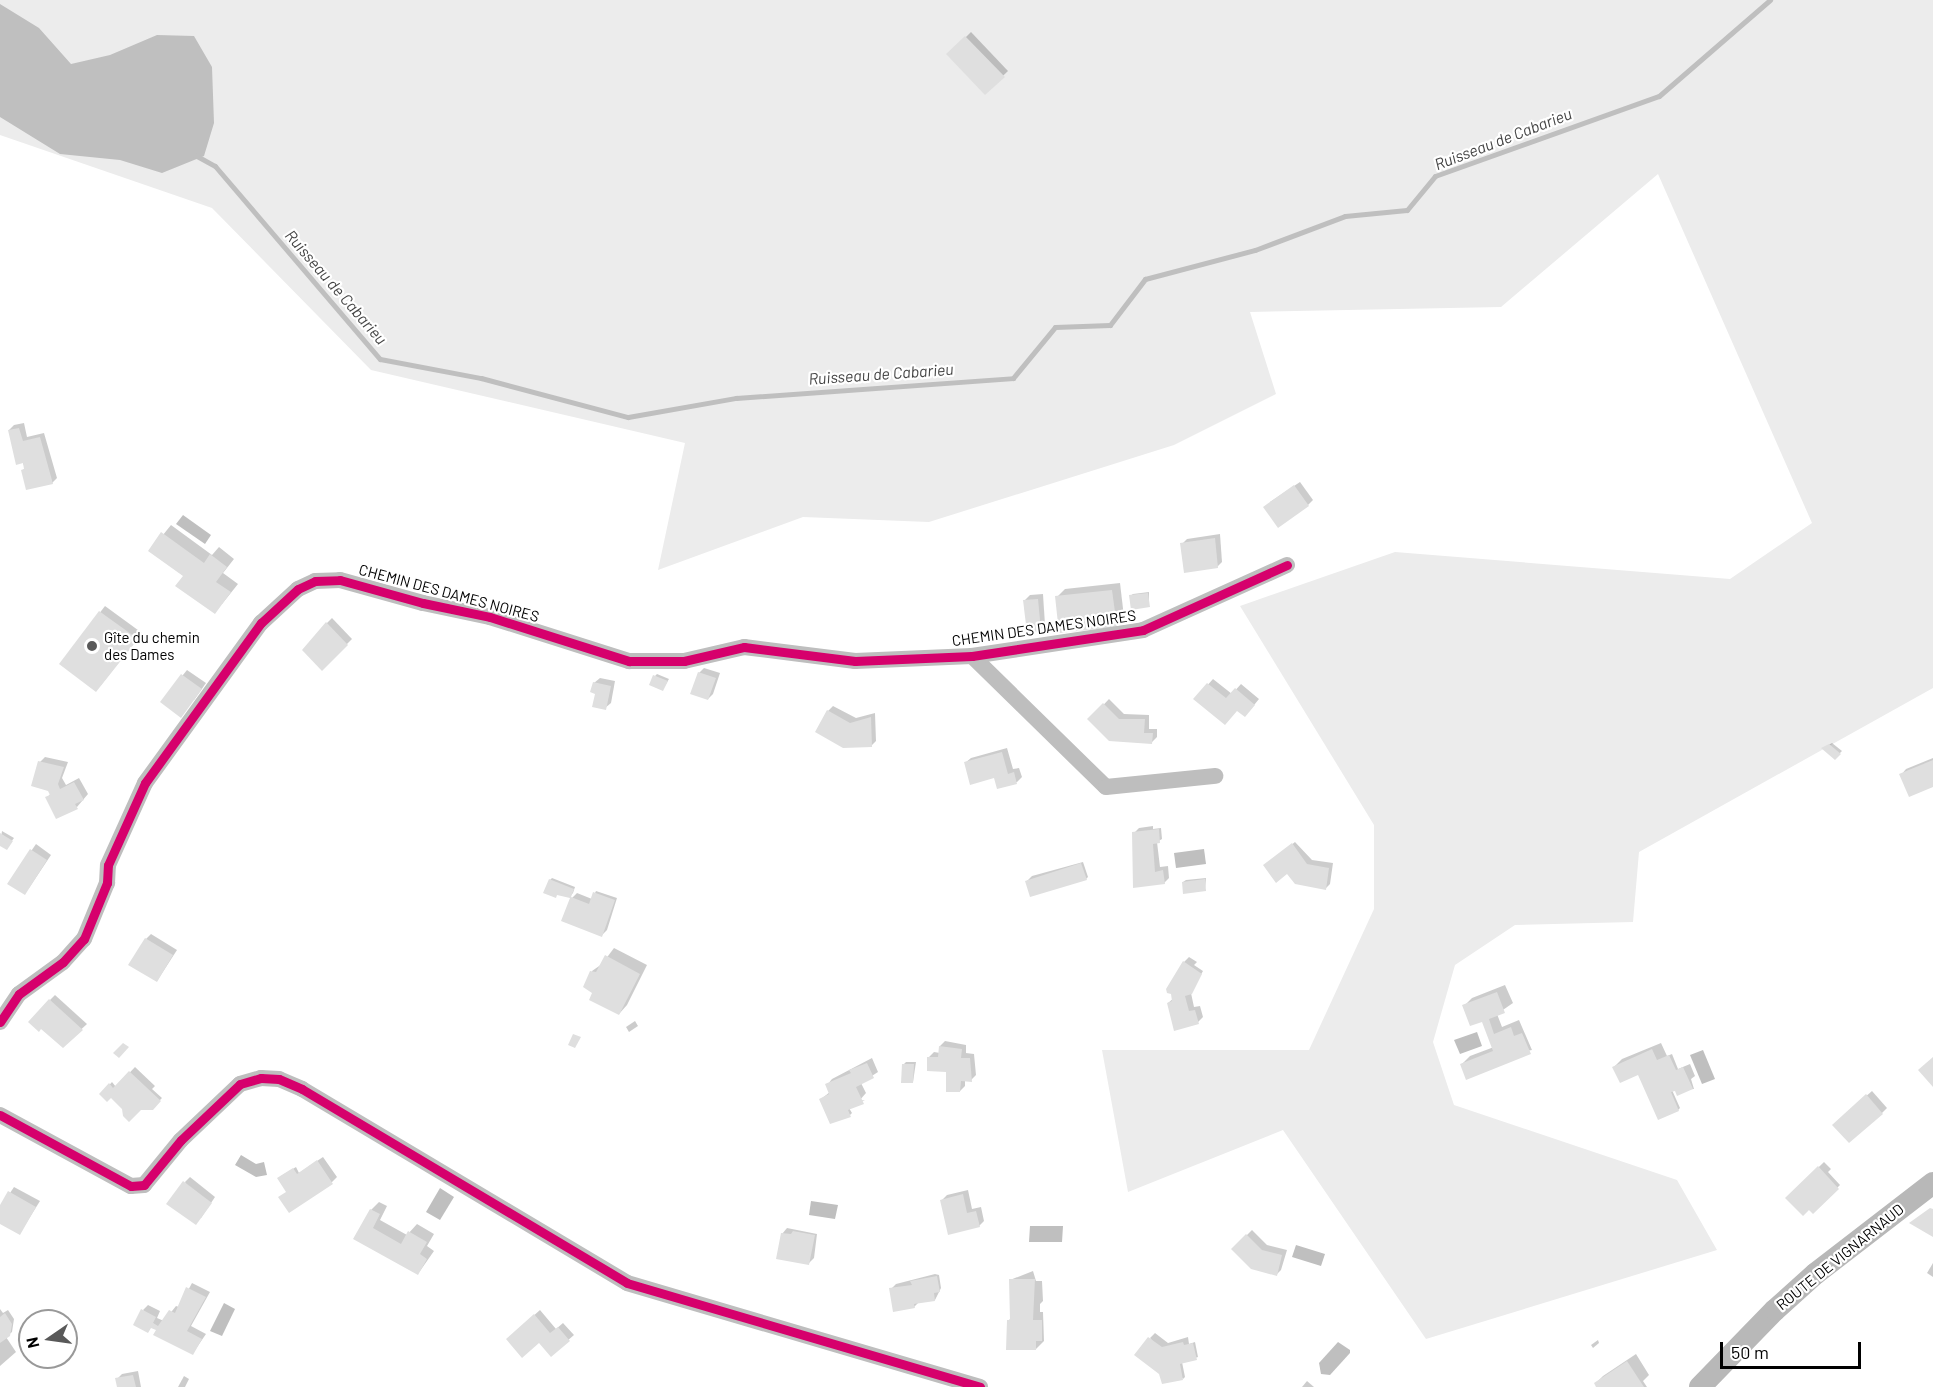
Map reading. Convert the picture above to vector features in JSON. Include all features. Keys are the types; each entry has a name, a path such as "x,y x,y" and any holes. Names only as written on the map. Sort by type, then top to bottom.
{"street":[{"name":"CHEMIN DES DAMES NOIRES","path":"0,1022 19,994 63,962 84,939 107,883 108,865 145,783 261,623 298,589 315,581 340,580 423,603 489,617 629,661 684,661 744,647 855,661 972,656 1143,630 1287,565"},
{"path":"972,656 1106,787 1215,776"},
{"path":"0,1115 130,1186 144,1185 181,1140 240,1084 261,1078 279,1079 302,1089 627,1282 980,1387"},
{"name":"ROUTE DE VIGNARNAUD","path":"1700,1387 1775,1310 1815,1274 1933,1183"}],"shaded area":[{"path":"0,0 1933,0 1933,688 1639,852 1633,922 1515,925 1455,965 1433,1042 1454,1105 1677,1180 1717,1250 1426,1339 1283,1130 1128,1192 1102,1050 1309,1050 1374,909 1374,825 1240,606 1395,552 1730,579 1812,523 1658,174 1501,307 1250,312 1276,394 1174,445 929,522 803,517 658,570 685,443 371,370 212,208 0,135"},
{"path":"0,4 39,28 71,64 110,55 157,35 194,36 212,67 214,123 204,156 162,173 120,160 60,154 0,117"},
{"path":"183,515 211,535 205,544 176,524"},
{"path":"1204,849 1206,864 1176,868 1174,853"},
{"path":"1477,1032 1482,1046 1460,1054 1454,1040"},
{"path":"1703,1050 1715,1079 1702,1084 1690,1055"},
{"path":"241,1155 256,1164 264,1162 267,1175 256,1177 235,1165"},
{"path":"440,1188 454,1197 440,1220 426,1212"},
{"path":"811,1201 838,1205 835,1219 809,1215"},
{"path":"1030,1226 1063,1226 1062,1242 1029,1242"},
{"path":"1296,1245 1325,1254 1321,1266 1292,1257"},
{"path":"224,1303 235,1309 222,1336 210,1331"},
{"path":"1338,1342 1350,1350 1350,1353 1330,1375 1321,1374 1319,1363"}],"building":[{"path":"965,36 1005,77 985,95 946,54"},
{"path":"19,428 23,441 40,437 53,484 26,490 21,470 24,469 23,463 16,465 8,430"},
{"path":"1294,485 1309,506 1278,528 1263,507"},
{"path":"161,532 204,563 210,554 227,567 216,582 231,592 215,614 175,586 183,576 148,551"},
{"path":"1215,538 1218,568 1184,573 1180,543"},
{"path":"1112,590 1117,627 1059,633 1055,596"},
{"path":"1148,593 1150,607 1131,610 1129,595"},
{"path":"1038,599 1041,631 1027,633 1023,600"},
{"name":"Gîte du chemin des Dames","path":"99,611 138,639 96,692 59,664"},
{"path":"326,622 348,645 322,671 302,650"},
{"path":"698,672 716,678 708,700 690,694"},
{"path":"181,674 202,689 181,718 160,702"},
{"path":"653,675 668,681 663,691 649,685"},
{"path":"593,682 611,686 606,710 592,707 595,694 590,692"},
{"path":"1207,683 1226,698 1235,688 1255,705 1245,717 1237,711 1225,725 1193,699"},
{"path":"1103,703 1119,719 1145,719 1144,733 1153,733 1152,744 1109,741 1087,719"},
{"path":"827,710 850,723 871,717 872,747 843,748 815,732"},
{"path":"1829,744 1841,754 1835,760 1821,748"},
{"path":"1002,752 1008,774 1014,772 1017,784 997,789 994,778 970,785 964,762"},
{"path":"1933,760 1933,787 1909,797 1899,774"},
{"path":"38,761 64,767 58,784 60,789 74,782 84,800 75,804 78,809 56,819 45,797 50,795 48,791 31,786"},
{"path":"1159,829 1160,843 1153,844 1155,872 1163,870 1165,884 1133,888 1132,832"},
{"path":"0,833 13,841 7,850 0,846"},
{"path":"1292,843 1307,864 1329,868 1326,890 1295,884 1287,874 1276,883 1263,865"},
{"path":"30,849 47,860 25,895 7,884"},
{"path":"1081,863 1087,880 1030,897 1025,881"},
{"path":"549,879 574,889 571,897 589,904 593,892 615,900 602,937 561,921 570,898 557,895 556,898 543,893"},
{"path":"1205,879 1206,891 1183,894 1182,882"},
{"path":"145,938 173,955 157,982 128,965"},
{"path":"605,955 640,974 619,1015 589,1000 592,993 583,987 590,971 596,972"},
{"path":"1183,961 1202,974 1192,994 1185,996 1189,1011 1195,1010 1199,1024 1174,1031 1167,1003 1172,1001 1171,994 1167,993 1166,989"},
{"path":"1497,992 1505,1013 1489,1019 1494,1034 1511,1027 1514,1036 1522,1033 1531,1054 1466,1080 1460,1064 1493,1051 1482,1022 1470,1026 1462,1005"},
{"path":"49,999 83,1030 63,1048 41,1029 39,1032 28,1022"},
{"path":"573,1034 581,1037 575,1048 568,1045"},
{"path":"123,1043 129,1047 119,1058 113,1053"},
{"path":"939,1046 962,1049 961,1058 970,1058 972,1082 961,1081 960,1092 946,1092 946,1072 927,1071 927,1057 938,1057"},
{"path":"1652,1049 1657,1060 1669,1055 1676,1070 1683,1067 1693,1089 1677,1096 1675,1091 1671,1092 1679,1111 1658,1120 1638,1075 1620,1083 1612,1067"},
{"path":"1933,1057 1933,1087 1918,1070"},
{"path":"867,1063 874,1078 856,1087 864,1104 848,1110 851,1117 830,1124 819,1099 829,1094 825,1084"},
{"path":"902,1064 914,1064 913,1083 901,1083"},
{"path":"129,1071 161,1101 153,1110 141,1110 129,1122 123,1116 122,1109 111,1098 107,1102 99,1094 109,1083 113,1088"},
{"path":"1866,1094 1883,1114 1849,1143 1832,1125"},
{"path":"317,1160 333,1184 289,1213 278,1197 286,1192 277,1178 293,1168 297,1174"},
{"path":"1818,1166 1839,1189 1813,1214 1809,1210 1803,1216 1785,1198"},
{"path":"183,1181 212,1203 196,1225 166,1204"},
{"path":"8,1191 36,1207 20,1235 0,1224 0,1205"},
{"path":"963,1194 967,1213 976,1211 980,1227 948,1235 940,1200"},
{"path":"1930,1208 1933,1209 1933,1237 1909,1223"},
{"path":"370,1209 380,1214 373,1228 401,1244 408,1231 427,1242 420,1254 427,1259 418,1275 353,1239"},
{"path":"793,1231 815,1235 809,1265 776,1259 781,1233 791,1234"},
{"path":"1246,1234 1262,1250 1282,1255 1277,1276 1251,1269 1231,1249"},
{"path":"937,1276 940,1292 934,1293 935,1301 914,1304 915,1308 893,1312 889,1288 912,1285 910,1281"},
{"path":"1009,1279 1035,1279 1033,1320 1042,1320 1042,1341 1036,1341 1036,1350 1006,1350 1007,1320 1010,1320"},
{"path":"186,1287 206,1297 187,1331 202,1339 193,1355 153,1335 156,1330 151,1328 148,1333 133,1325 141,1309 156,1317 153,1323 158,1326 169,1310 175,1313"},
{"path":"5,1313 12,1324 10,1336 0,1343 0,1317"},
{"path":"534,1314 550,1333 558,1327 570,1341 551,1357 539,1343 522,1358 506,1339"},
{"path":"1148,1337 1162,1347 1183,1342 1184,1345 1193,1343 1197,1360 1180,1364 1183,1380 1162,1384 1159,1374 1134,1355"},
{"path":"1627,1361 1644,1387 1596,1387 1594,1383"},
{"path":"133,1375 136,1387 117,1387 115,1378"}],"waterway":[{"name":"Ruisseau de Cabarieu","path":"195,155 215,166 380,359 481,378 628,417 736,398 1013,378 1055,327 1110,325 1145,279 1255,250 1345,216 1407,210 1435,176 1659,96 1770,0"}],"cycle path":[{"path":"0,1022 19,994 63,962 84,939 107,883 108,865 145,783 261,623 298,589 315,581 340,580 423,603 490,617 629,661 684,661 744,647 855,661 972,656 1143,630 1287,565"},
{"path":"0,1115 131,1186 144,1185 181,1140 240,1084 261,1078 279,1079 302,1089 627,1283 980,1387"}],"place":[{"name":"Gîte du chemin des Dames","path":"92,646"}]}
